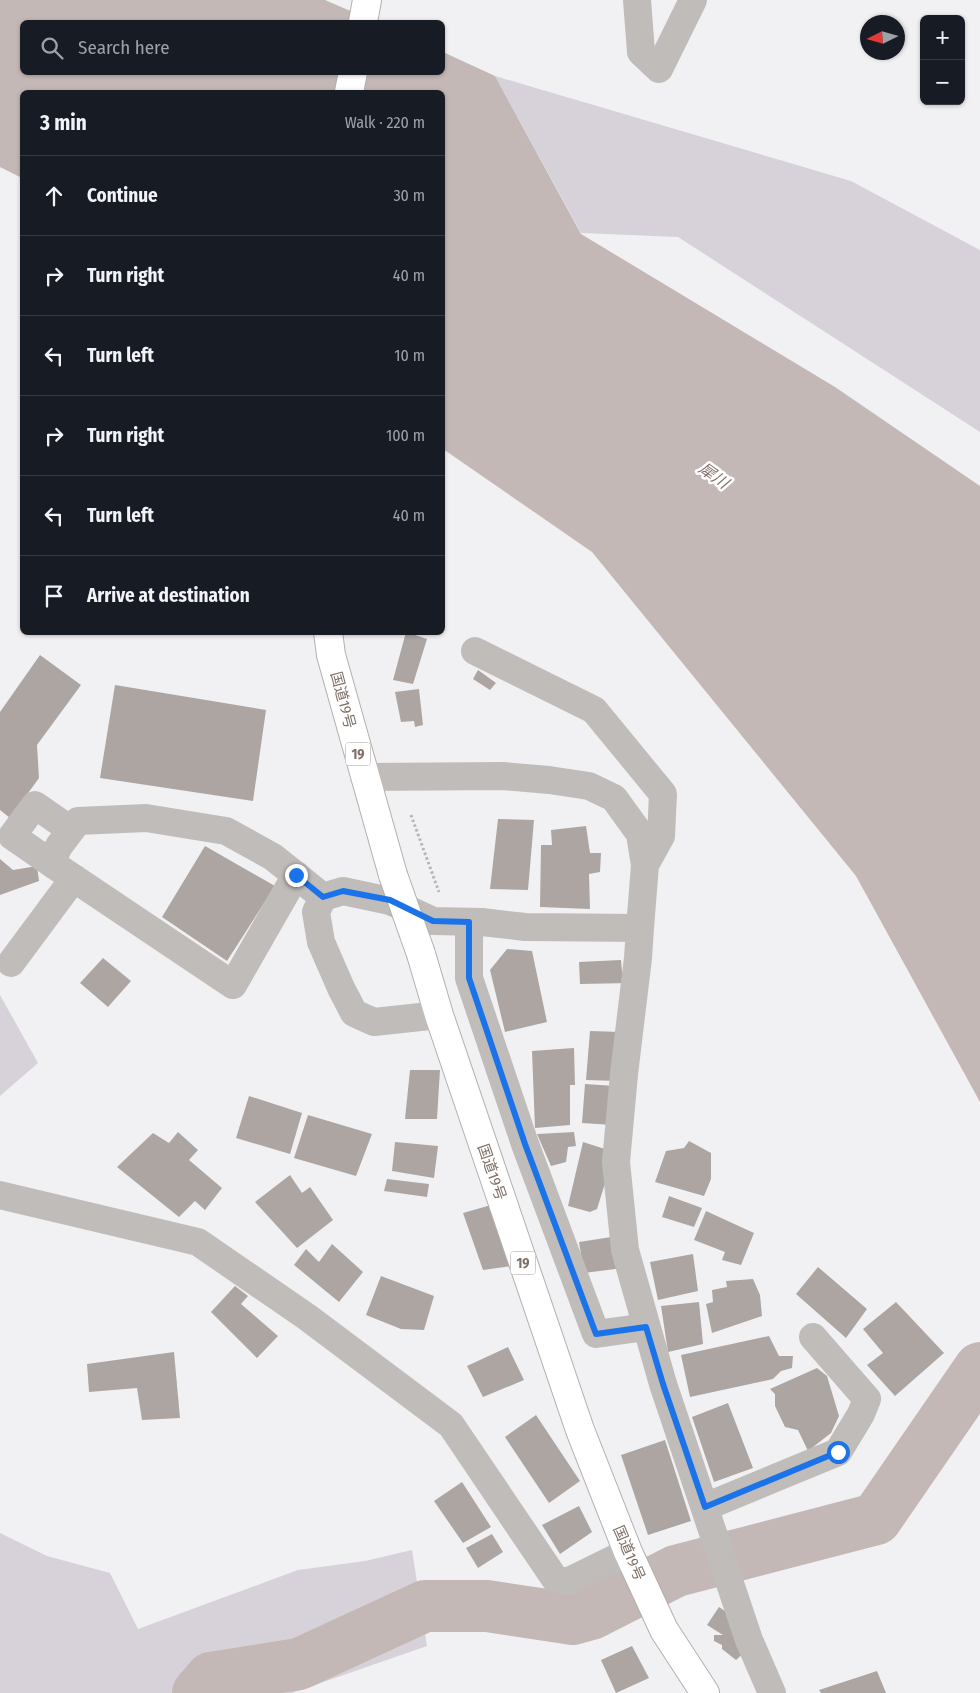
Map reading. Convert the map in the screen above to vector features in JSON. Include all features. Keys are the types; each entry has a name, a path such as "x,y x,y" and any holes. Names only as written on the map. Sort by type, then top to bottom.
{"highway":[{"path":"363,20 368,0"},
{"path":"349,90 352,75"},
{"name":"国道19号","path":"328,635 331,655 393,875 580,1430 632,1560 664,1630 705,1693"}],"street":[{"path":"637,0 641,52 659,69 693,0"},
{"path":"475,651 594,710 663,794 661,836 645,865"},
{"path":"364,777 503,776 590,786 614,798 640,834 645,865 638,958 616,1162 625,1250 663,1384 749,1640 772,1693"},
{"path":"71,830 35,805 6,831 233,985 296,875"},
{"path":"51,862 59,846 78,820 146,818 226,831 273,858 323,897"},
{"path":"11,963 74,878"},
{"path":"439,1014 374,1022 354,1013 321,942 316,912 323,897 343,891 390,900 433,921 459,921 525,927 640,928"},
{"path":"459,921 469,978 525,1144 596,1334 646,1327"},
{"path":"0,1195 198,1242 307,1317 451,1425 555,1579 569,1581 632,1560"},
{"path":"705,1507 838,1452 868,1399 813,1337"}],"path":[{"path":"411,815 459,921"}],"shaded area":[{"path":"495,76 851,181 980,250 980,432 678,237 581,233"},
{"path":"0,995 38,1063 0,1096"},
{"path":"0,1533 47,1556 110,1573 138,1629 298,1570 365,1561 412,1550 427,1646 292,1693 0,1693"}],"water":[{"name":"犀川","path":"0,0 325,0 371,20 20,20 20,75 445,75 445,53 495,76 581,234 835,387 980,486 980,1102 856,876 592,552 445,450 445,90 20,90 20,177 0,167"}],"building":[{"path":"405,635 415,635 427,639 413,684 393,680"},
{"path":"40,655 81,685 37,745 39,778 10,818 0,810 0,712"},
{"path":"478,670 496,683 490,690 473,679"},
{"path":"115,685 266,710 253,801 100,778"},
{"path":"419,689 423,725 415,727 414,721 401,722 395,692"},
{"path":"498,819 534,820 528,890 490,889"},
{"path":"586,826 590,853 601,853 600,872 589,874 590,909 540,907 541,845 552,845 551,830"},
{"path":"205,846 275,886 227,961 162,917"},
{"path":"0,859 13,870 37,866 39,881 0,895"},
{"path":"507,949 532,951 547,1022 505,1032 490,970"},
{"path":"103,958 131,981 108,1007 80,983"},
{"path":"621,960 622,972 631,972 631,983 580,984 579,962"},
{"path":"590,1031 621,1032 618,1081 586,1080"},
{"path":"574,1048 575,1085 570,1085 570,1125 535,1128 532,1051"},
{"path":"410,1070 440,1070 437,1119 405,1119"},
{"path":"585,1084 615,1086 612,1125 582,1123"},
{"path":"249,1096 302,1113 290,1154 236,1138"},
{"path":"308,1115 372,1134 356,1176 294,1158"},
{"path":"178,1132 198,1150 189,1160 222,1188 205,1210 195,1201 179,1217 117,1167 153,1133 169,1143"},
{"path":"574,1132 576,1146 568,1147 566,1162 551,1166 537,1134"},
{"path":"689,1141 711,1153 711,1179 704,1196 655,1182 666,1151 684,1148"},
{"path":"395,1142 438,1146 434,1178 392,1171"},
{"path":"583,1142 608,1150 612,1161 597,1209 590,1212 568,1206"},
{"path":"290,1175 302,1193 310,1187 333,1220 297,1248 255,1202"},
{"path":"387,1179 429,1184 427,1197 384,1191"},
{"path":"669,1196 702,1208 694,1227 662,1217"},
{"path":"491,1205 511,1266 483,1270 463,1213"},
{"path":"706,1211 754,1233 741,1265 722,1260 725,1252 694,1240"},
{"path":"618,1236 623,1268 584,1273 579,1242"},
{"path":"332,1244 363,1272 339,1302 294,1265 306,1249 319,1262"},
{"path":"693,1254 698,1291 658,1300 650,1262"},
{"path":"818,1267 867,1309 846,1338 796,1294"},
{"path":"381,1276 434,1296 424,1330 401,1329 366,1315"},
{"path":"753,1279 760,1295 762,1316 712,1333 706,1304 713,1302 712,1290 727,1287 726,1281"},
{"path":"235,1286 248,1296 241,1304 278,1336 257,1358 211,1312"},
{"path":"699,1302 703,1344 668,1352 661,1306"},
{"path":"896,1302 944,1353 895,1396 867,1365 883,1353 863,1329"},
{"path":"769,1336 779,1356 793,1356 792,1368 781,1371 773,1379 690,1397 681,1355"},
{"path":"508,1347 524,1380 483,1397 467,1366"},
{"path":"174,1352 180,1418 142,1420 137,1388 89,1392 87,1364"},
{"path":"817,1368 827,1376 839,1416 831,1433 808,1451 798,1430 785,1427 775,1406 775,1394 770,1389"},
{"path":"728,1403 753,1468 714,1482 692,1417"},
{"path":"536,1415 580,1481 549,1503 505,1437"},
{"path":"665,1440 691,1521 648,1535 621,1455"},
{"path":"462,1482 491,1527 463,1543 434,1501"},
{"path":"579,1506 592,1532 560,1554 542,1525"},
{"path":"492,1534 503,1552 478,1568 466,1548"},
{"path":"719,1607 734,1617 746,1651 736,1660 722,1649 722,1645 714,1641 714,1635 723,1635 707,1625"},
{"path":"632,1646 649,1678 616,1693 601,1660"},
{"path":"877,1671 886,1693 821,1693 819,1690"}],"waterway":[{"path":"198,1693 211,1678 299,1664 425,1606 487,1606 573,1619 591,1614 676,1571 876,1519 980,1368"}],"route":[{"path":"296,875 323,897 343,891 390,900 433,921 469,922 469,978 525,1144 596,1334 646,1327 663,1384 705,1507 838,1452"}]}
